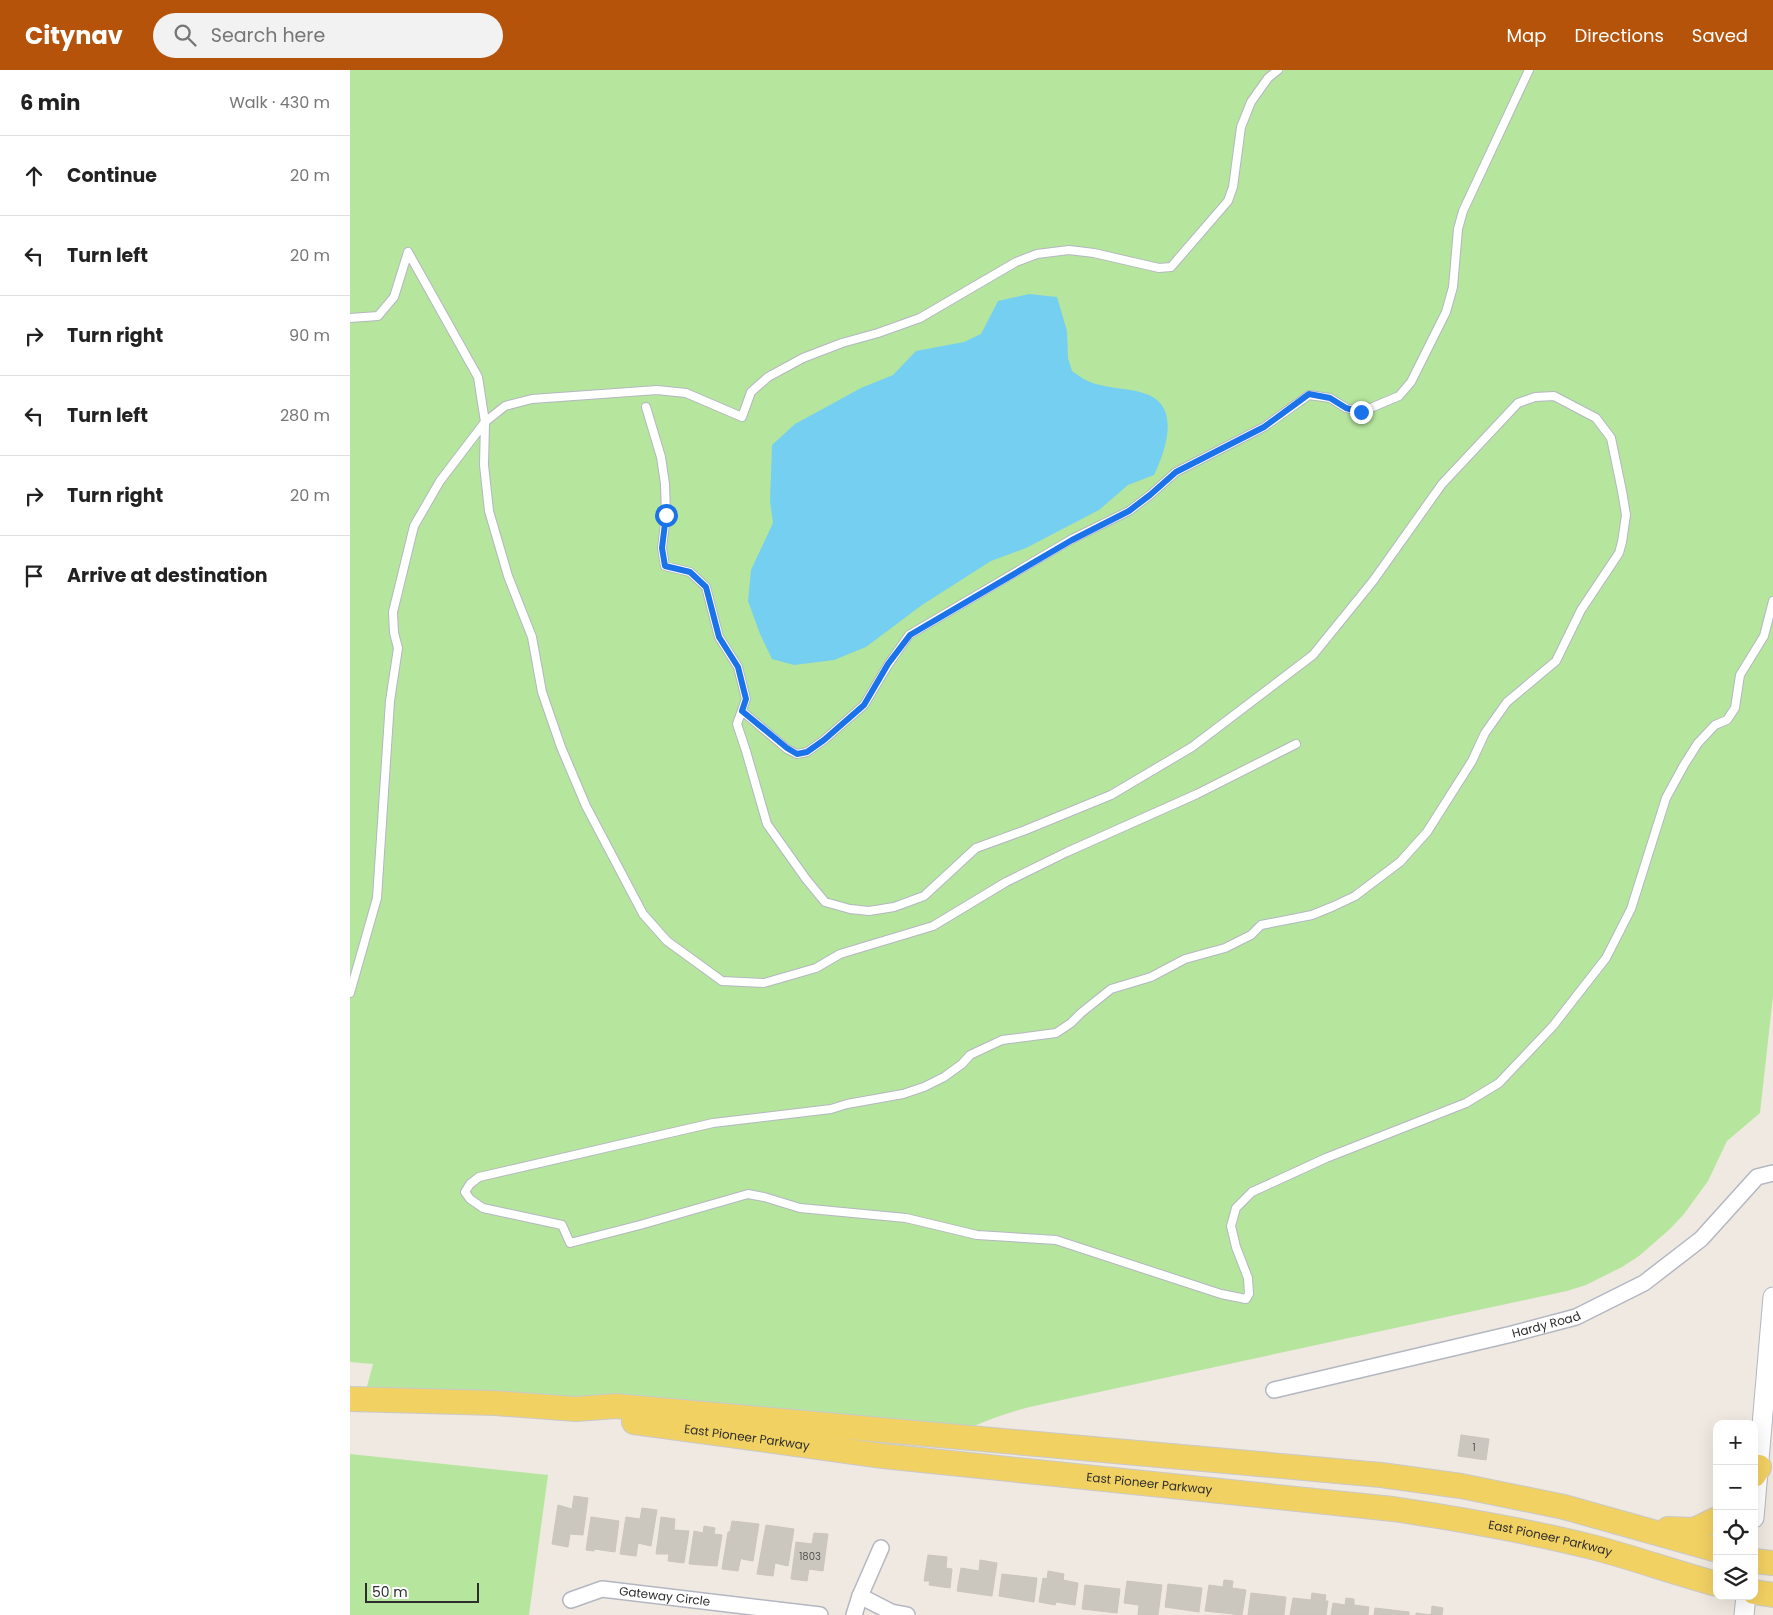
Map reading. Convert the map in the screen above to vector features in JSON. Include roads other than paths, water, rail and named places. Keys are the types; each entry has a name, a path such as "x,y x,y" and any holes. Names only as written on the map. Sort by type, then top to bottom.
{"main road":[{"name":"East Pioneer Parkway","path":"350,1399 495,1403 576,1409 616,1406 1381,1474 1461,1486 1564,1507 1713,1549"},
{"name":"East Pioneer Parkway","path":"576,1409 615,1419 883,1456 1393,1509 1454,1518 1535,1533 1596,1548 1713,1583"},
{"path":"1644,1529 1694,1530 1713,1522"},
{"path":"1758,1561 1773,1563"},
{"path":"1758,1593 1773,1595"}],"street":[{"name":"Hardy Road","path":"1274,1390 1576,1317 1644,1283 1701,1239 1757,1177 1773,1173"},
{"path":"1757,1465 1768,1419 1773,1297"},
{"path":"854,1615 860,1596 881,1548"},
{"name":"Gateway Circle","path":"571,1600 602,1589 820,1615"},
{"path":"860,1596 892,1612 907,1615"},
{"path":"1744,1615 1746,1600"}],"lane":[{"path":"350,993 377,898 390,701 398,648 394,633 394,612 398,589 414,526 440,481 485,422 505,406 532,399 658,390 686,393 742,417 751,392 768,377 803,358 826,349 878,334 920,318 1016,262 1037,254 1069,250 1159,268 1171,268 1228,201 1233,186 1241,127 1251,102 1268,78 1278,70"},
{"path":"742,711 787,748 797,754 807,752 824,740 864,705 888,664 910,635 1072,540 1129,511 1176,472 1264,427 1309,394 1330,398 1346,408 1361,412 1399,396 1411,382 1446,312 1454,288 1458,229 1463,211 1529,70"},
{"path":"350,318 378,316 394,297 408,252 478,377 485,422 484,465 489,511 508,576 532,637 542,692 561,747 586,806 643,914 667,941 722,981 764,983 816,968 840,954 933,926 1006,882 1067,852 1197,794 1296,744"},
{"path":"646,407 661,457 665,484 666,515 662,548 665,566 690,572 706,587 719,637 738,667 746,699 737,724 767,824 806,879 825,902 850,909 869,911 894,907 924,896 976,848 1111,795 1192,747 1313,655 1373,582 1442,484 1518,404 1536,398 1554,396 1596,418 1610,438 1626,515 1619,553 1581,610 1556,661 1507,702 1485,733 1472,761 1427,832 1400,862 1355,896 1312,915 1261,926 1252,935 1225,948 1185,959 1151,977 1111,990 1081,1013 1072,1023 1056,1033 996,1042 970,1055 962,1064 944,1077 924,1087 903,1094 847,1104 831,1109 713,1123 479,1176 470,1184 466,1192 470,1199 483,1208 562,1225 570,1243 640,1226 748,1194 800,1208 906,1218 977,1235 1056,1240 1220,1294 1246,1300 1249,1294 1248,1278 1236,1247 1231,1226 1236,1208 1252,1192 1326,1158 1466,1103 1499,1083 1553,1026 1606,958 1631,909 1666,798 1698,743 1715,726 1727,720 1735,708 1740,675 1764,636 1773,601"}],"water":[{"path":"1029,294 1057,297 1067,331 1068,358 1072,371 1093,383 1146,394 1157,400 1164,408 1168,430 1163,453 1154,475 1128,485 1099,510 1026,548 991,561 922,605 866,647 834,660 794,665 772,659 760,634 748,601 751,570 773,523 770,501 772,445 795,424 861,388 893,375 916,351 964,342 981,334 998,301"}]}
